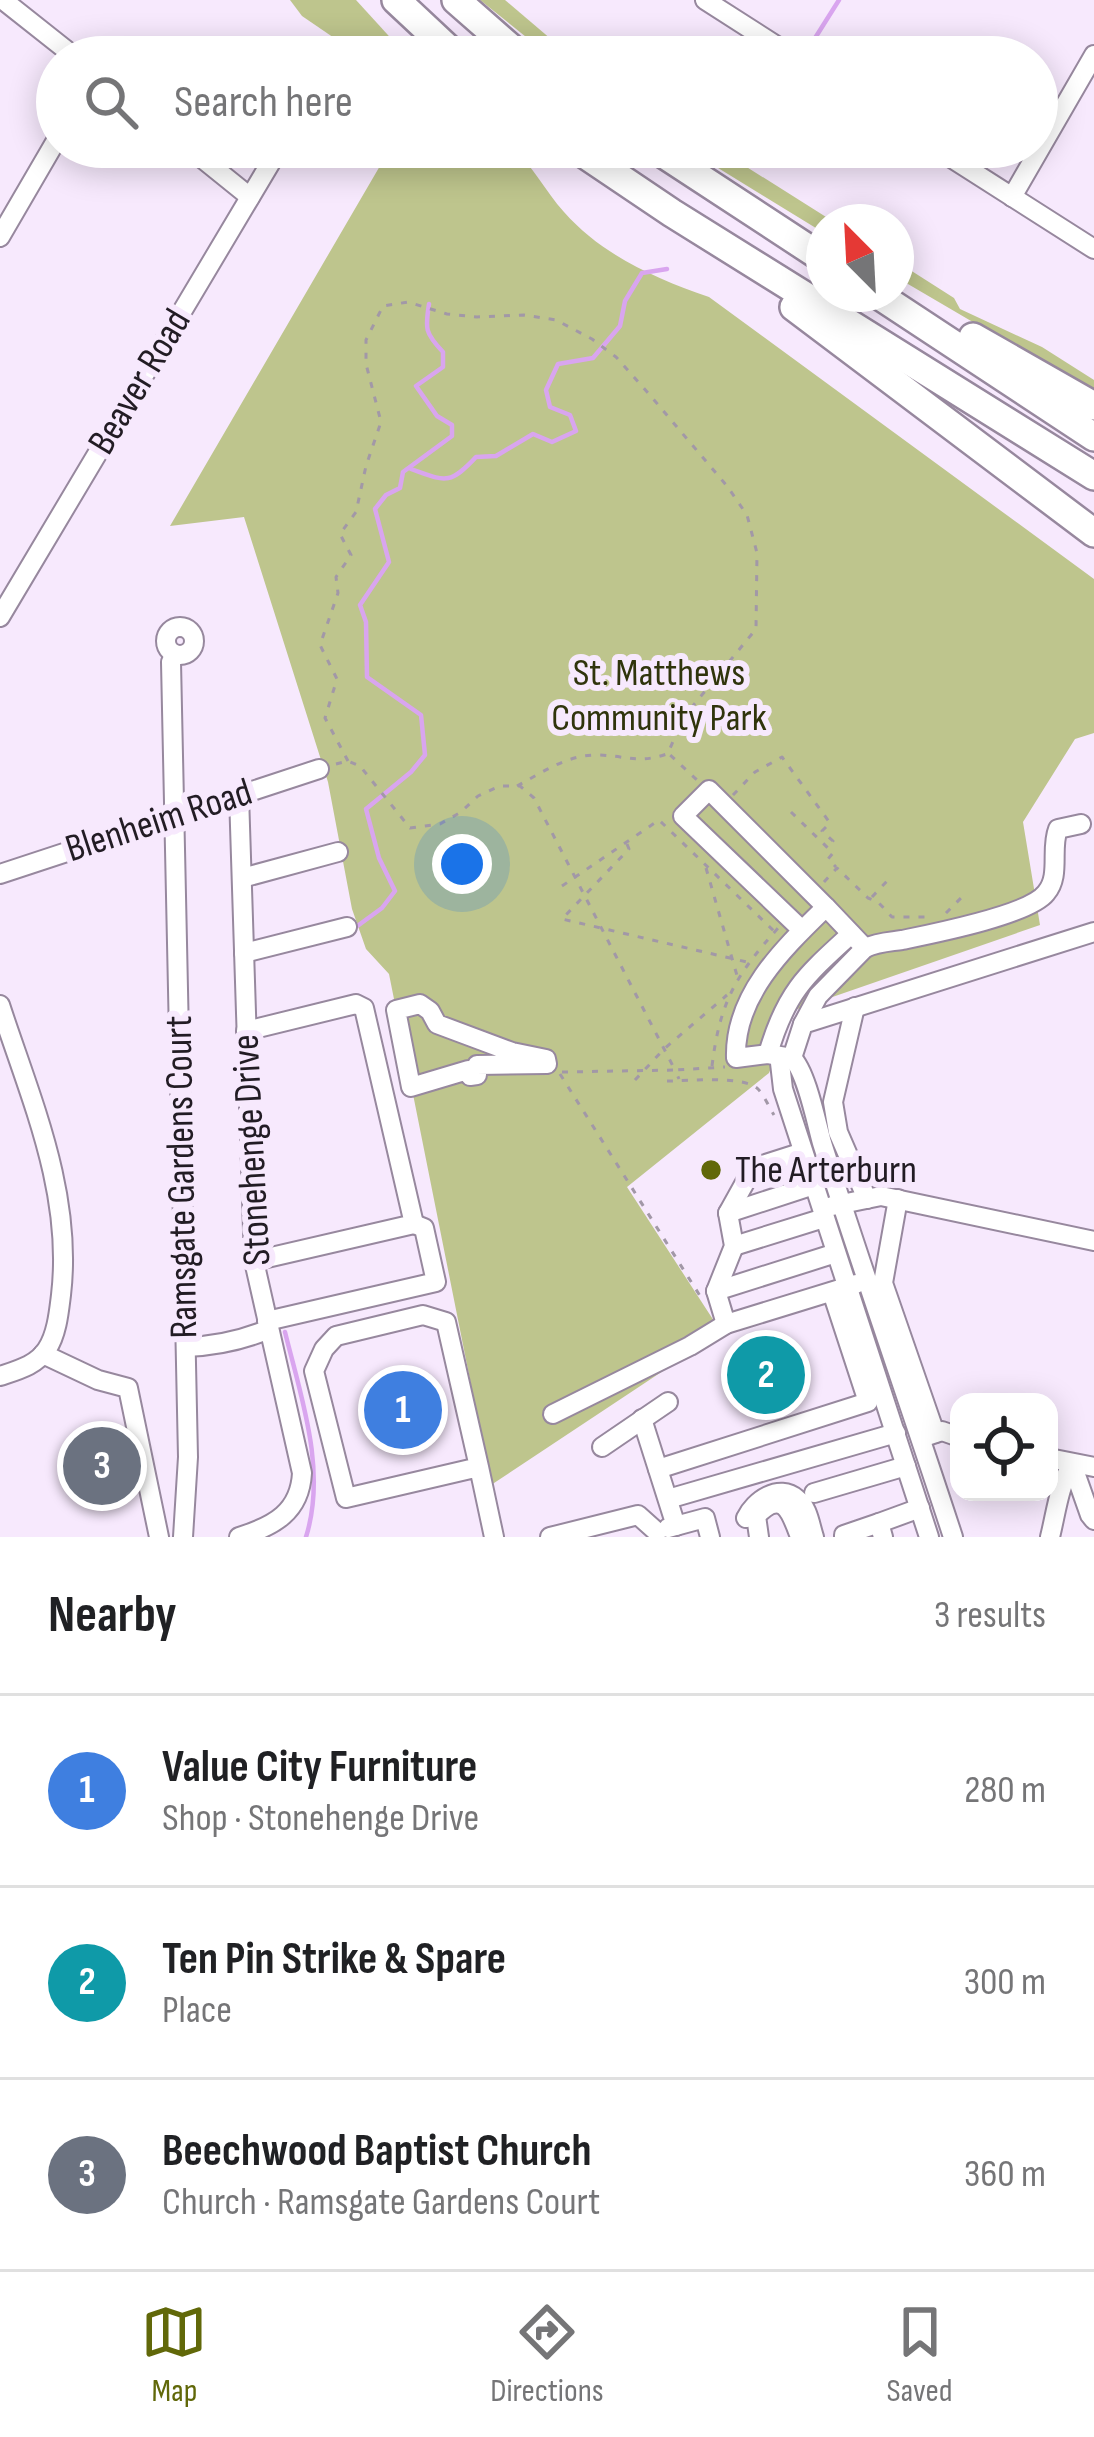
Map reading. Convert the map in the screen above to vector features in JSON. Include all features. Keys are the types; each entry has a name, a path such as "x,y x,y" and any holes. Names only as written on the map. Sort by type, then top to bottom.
{"highway":[{"path":"396,0 435,36"},
{"path":"456,0 497,36"},
{"path":"606,168 1094,476"},
{"path":"686,168 806,244"},
{"path":"672,212 1094,533"},
{"path":"914,302 1094,406"},
{"path":"904,312 1094,437"}],"street":[{"path":"3,0 48,36"},
{"path":"705,0 761,36"},
{"path":"1058,117 1094,55"},
{"path":"0,237 40,168"},
{"path":"214,168 250,197"},
{"name":"Beaver Road","path":"0,617 267,168"},
{"path":"967,168 1094,249"},
{"path":"1012,197 1029,168"},
{"name":"Ramsgate Gardens Court","path":"175,655 171,662 188,1456 183,1537"},
{"name":"Blenheim Road","path":"0,874 326,767"},
{"path":"802,930 683,816 709,790 858,941 876,943 1016,911 1035,902 1048,892 1058,829 1081,824"},
{"name":"Stonehenge Drive","path":"239,795 254,1261 301,1462 301,1487 282,1519 239,1537"},
{"path":"242,878 338,852"},
{"path":"826,907 766,972 735,1035 736,1058 768,1054 792,1058 802,1067 839,1289 876,1399 898,1439 929,1537"},
{"path":"244,953 347,927"},
{"path":"803,1024 1094,932"},
{"path":"858,941 818,996 792,1058 780,1063 781,1074 814,1185 866,1280 904,1389 928,1436"},
{"path":"768,1054 778,1019 792,994 858,941"},
{"path":"246,1031 356,1004 364,1008 414,1224"},
{"path":"420,1004 437,1024 497,1047 546,1058 547,1064 476,1065 477,1075 470,1076 468,1070 411,1087 396,1010 420,1004"},
{"path":"0,1005 51,1160 64,1237 53,1337 30,1365 0,1376"},
{"path":"856,1007 833,1102 838,1132 867,1199"},
{"path":"710,1296 734,1246 728,1213 753,1168 803,1153"},
{"path":"728,1213 814,1185"},
{"path":"734,1246 881,1196 1094,1241"},
{"path":"898,1199 883,1283 953,1537"},
{"path":"186,1347 250,1336 268,1325 436,1282 424,1228 414,1224 254,1261"},
{"path":"710,1296 836,1253"},
{"path":"553,1414 726,1324 866,1280"},
{"path":"710,1296 726,1324"},
{"path":"479,1467 346,1498 314,1371 324,1348 336,1336 423,1315 446,1322 479,1467 494,1537"},
{"path":"43,1354 98,1380 128,1388 158,1536"},
{"path":"658,1469 904,1389"},
{"path":"602,1447 668,1402"},
{"path":"642,1420 668,1498 665,1533"},
{"path":"668,1498 898,1439 942,1431 950,1434"},
{"path":"1058,1460 1094,1467"},
{"path":"1072,1464 1094,1520"},
{"path":"1050,1537 1072,1464"},
{"path":"814,1493 906,1466"},
{"path":"735,1479 748,1527"},
{"path":"748,1527 752,1507 763,1498 788,1494 805,1508 807,1537"},
{"path":"758,1537 756,1516 766,1506 781,1503 797,1512 807,1537"},
{"path":"844,1537 881,1530 920,1508"},
{"path":"563,1535 638,1514 665,1533"},
{"path":"665,1533 704,1518 710,1537"}],"path":[{"path":"326,767 348,761 360,766 410,828 440,824 478,796 500,785 517,786 563,760 596,754 646,761 668,753 692,706 757,629 757,553 747,515 728,486 616,357 556,320 447,314 408,302 383,306 366,340 366,364 381,422 356,512 340,534 351,555 336,577 338,592 320,645 337,679 325,718 348,761"},
{"path":"668,753 694,778"},
{"path":"723,805 755,772 782,757 830,823 822,831 832,842 827,847"},
{"path":"517,786 534,799 544,816 680,1081"},
{"path":"790,812 833,853 828,859 837,868"},
{"path":"562,886 659,820 775,932"},
{"path":"627,844 629,849 562,919 748,962"},
{"path":"706,866 738,979"},
{"path":"871,898 888,880"},
{"path":"635,1080 729,994"},
{"path":"710,1296 559,1072 735,1066"},
{"path":"667,1081 752,1084 779,1123"},
{"path":"592,1126 600,1117"}],"green space":[{"path":"290,0 356,0 389,36 331,36 302,16"},
{"path":"480,0 505,0 547,36 525,36"},
{"name":"St. Matthews Community Park","path":"379,168 531,168 564,212 595,241 650,274 709,297 1094,579 1094,733 1075,739 1023,822 1040,925 792,1011 769,1073 627,1187 714,1321 677,1344 678,1361 491,1485 389,974 366,949 352,909 328,782 244,517 170,526"},
{"path":"718,168 748,168 806,204 806,222"},
{"path":"914,272 954,298 960,309 1042,347 1094,380 1094,393 914,288"}],"waterway":[{"path":"816,36 839,0"},
{"path":"411,469 453,477 476,457 496,456 533,434 552,442 576,431 570,415 550,407 546,390 558,364 593,358 620,326 625,301 642,273 667,269"},
{"path":"356,927 382,908 395,891 379,858 366,809 425,755 421,715 367,677 366,622 360,605 389,562 375,509 386,495 400,488 403,472 452,436 452,425 437,416 416,386 443,367 443,352 428,330 429,304"},
{"path":"285,1332 313,1460 312,1512 306,1537"}],"place":[{"name":"The Arterburn","path":"711,1170"},
{"name":"Ten Pin Strike & Spare","path":"766,1375"},
{"name":"Value City Furniture","path":"403,1410"},
{"name":"Beechwood Baptist Church","path":"102,1466"}]}
